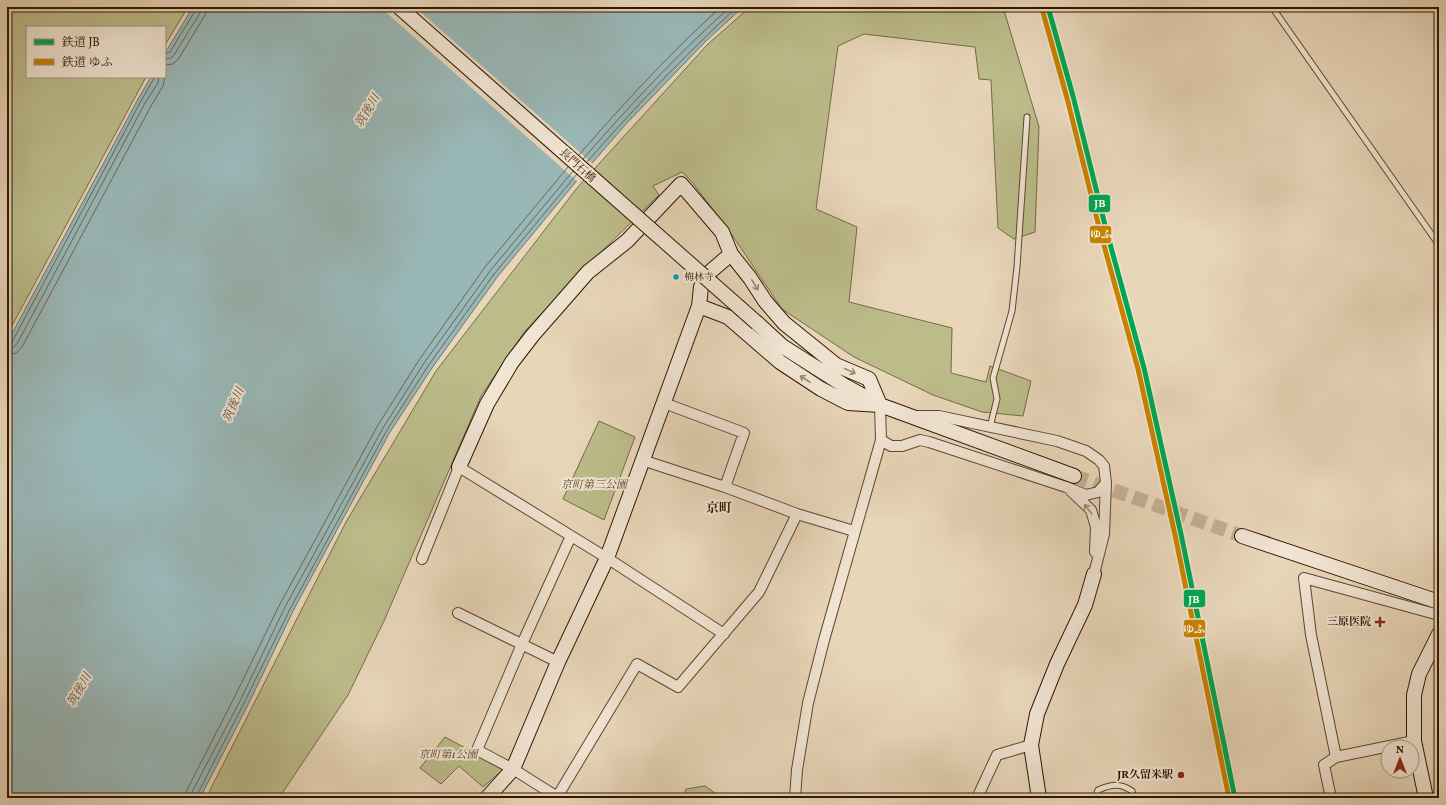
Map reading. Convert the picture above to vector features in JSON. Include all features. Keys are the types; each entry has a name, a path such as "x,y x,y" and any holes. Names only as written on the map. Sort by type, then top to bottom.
{"street":[{"name":"長門石橋","path":"399,7 782,346 845,386 880,405"},
{"path":"422,559 459,467 487,404 512,362 532,336 588,272 627,241 681,184 722,232 731,254 750,278 765,301 784,323 836,364 869,380 880,405 881,440 854,531 808,703 796,770 795,798"},
{"path":"488,798 513,769 558,662 607,558 699,306 701,287 711,271 731,254"},
{"path":"699,306 728,317 780,362 821,389 848,402 880,405 1070,481 1086,495 1098,492 1106,483"},
{"path":"664,403 744,433 725,487"},
{"path":"908,416 939,416 1057,441 1086,451 1099,460 1104,466 1106,483 1104,534 1094,574 1085,605 1054,671 1037,714 1031,745 1039,798"},
{"path":"881,440 891,446 902,446 920,440 1070,481 1091,510 1096,527 1094,574"},
{"path":"642,460 725,487 797,514 854,531"},
{"path":"459,467 607,558 724,634"},
{"path":"571,536 522,644 477,750 513,769 558,797 637,664 678,687 759,592 797,514"},
{"path":"1242,536 1439,602"},
{"path":"1336,757 1311,635 1304,578 1439,615"},
{"path":"458,613 558,662"},
{"path":"1414,739 1414,695 1419,674 1439,634"},
{"path":"977,798 996,755 1031,745"},
{"path":"1331,798 1324,765 1336,757 1380,748"},
{"path":"1420,770 1426,798"}],"lane":[{"path":"1272,7 1439,245"},
{"path":"990,427 997,399 994,378 1012,310 1017,267 1027,117"},
{"path":"1095,798 1098,790 1108,785 1123,785 1132,791 1134,798"}],"green space":[{"path":"7,7 188,7 166,43 166,26 26,26 26,78 145,78 7,335"},
{"path":"750,7 1003,7 1039,127 1035,232 1014,239 998,228 991,80 979,79 975,47 864,34 838,46 816,209 857,227 849,302 952,328 951,373 986,382 990,366 1031,381 1023,416 982,412 933,395 854,357 782,309 732,235 692,182 682,172 653,186 659,195 584,269 525,331 481,396 384,621 348,695 279,798 206,798 346,522 436,371 577,188 707,45"},
{"name":"京町第三公園","path":"599,421 635,437 604,520 563,499"},
{"name":"京町第1公園","path":"445,737 504,769 483,787 459,766 441,784 420,768"},
{"path":"705,786 722,798 683,798 686,789"}],"water":[{"name":"筑後川","path":"193,7 743,7 706,41 626,124 574,184 498,276 432,368 390,432 293,611 248,705 200,798 7,798 7,343 150,78 166,78 166,51"}],"pier":[{"path":"380,7 415,7 593,164 578,182"}],"tunnel":[{"path":"1074,476 1242,536"}],"rail line":[{"name":"JB","path":"1048,7 1073,96 1106,229 1144,368 1181,534 1235,798"},
{"name":"ゆふ","path":"1042,9 1067,98 1100,231 1138,369 1175,535 1229,798"}],"place":[{"name":"梅林寺","path":"676,277"},
{"name":"三原医院","path":"1380,622"},
{"name":"JR久留米駅","path":"1181,775"}],"district":[{"name":"京町","path":"719,509"}]}
